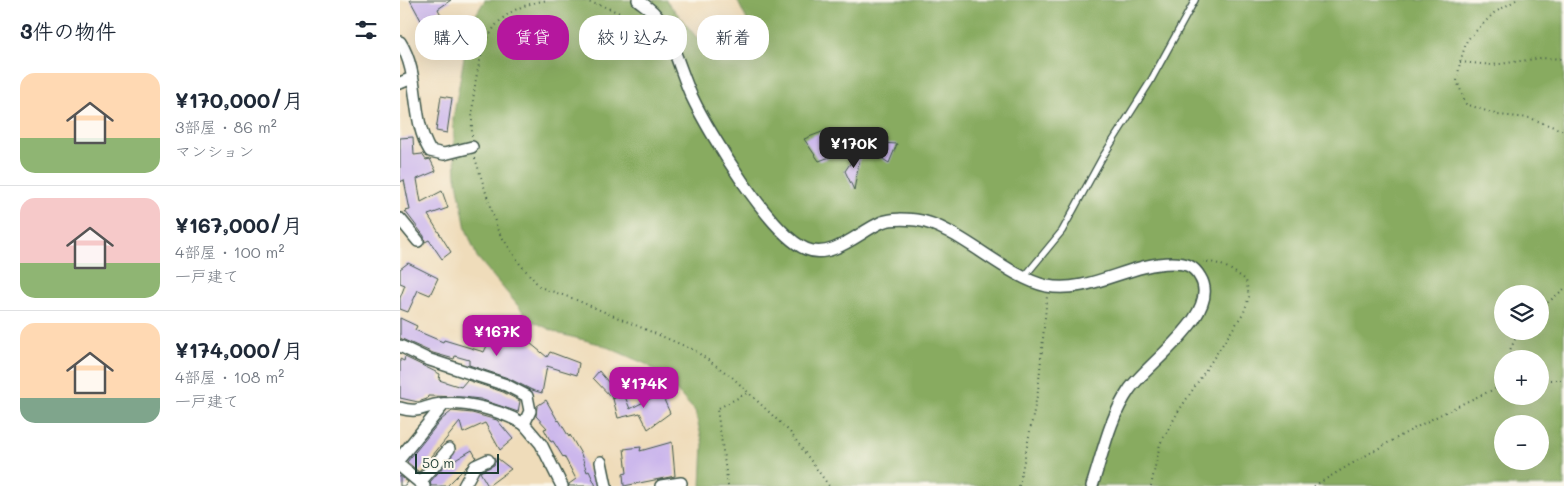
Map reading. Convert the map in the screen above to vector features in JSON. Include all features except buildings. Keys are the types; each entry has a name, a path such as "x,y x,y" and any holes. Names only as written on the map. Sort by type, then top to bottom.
{"street":[{"path":"638,0 656,15"},
{"path":"400,42 408,54 421,137 430,151 444,154 472,147"},
{"path":"677,60 693,99 754,198 792,240 808,250 825,251 853,239 884,222 903,219 928,222 1025,276 1048,286 1074,287 1139,268 1170,263 1188,264 1196,269 1205,283 1202,306 1175,344 1130,388 1113,417 1092,486"},
{"path":"400,83 412,78"},
{"path":"400,219 418,241"},
{"path":"400,346 427,359 506,385 527,396 530,411 524,424"},
{"path":"400,458 444,404"},
{"path":"400,419 404,409 422,411 444,404 471,406 502,414 524,424 541,444 562,486"},
{"path":"400,466 422,484 449,449"},
{"path":"464,486 474,466 488,460"},
{"path":"601,462 606,486"},
{"path":"661,486 681,483"}],"lane":[{"path":"1025,276 1062,231 1102,158 1150,82 1195,0"}],"path":[{"path":"548,0 534,2 514,10 496,25 478,67 471,120 472,147 498,231 520,264 540,287 574,299 694,350 732,377 790,432 829,486"},
{"path":"580,0 603,6 624,15"},
{"path":"1516,0 1494,13 1467,40 1457,80 1466,104 1498,115 1530,118 1564,131"},
{"path":"1460,62 1493,65 1541,58 1564,59"},
{"path":"1150,486 1160,444 1178,412 1244,312 1249,297 1246,280 1229,268 1212,262 1188,264"},
{"path":"1019,486 1038,391 1048,286"},
{"path":"1549,302 1564,289"},
{"path":"1549,380 1564,380"},
{"path":"1314,486 1404,435 1494,390"},
{"path":"728,486 717,409 748,393"}],"green space":[{"path":"485,0 666,0 678,15 579,15 579,60 687,60 687,26 697,38 697,60 769,60 769,15 744,15 737,0 1564,0 1564,486 701,486 703,444 695,411 671,385 648,365 600,344 560,334 530,320 477,257 466,229 456,176 453,119 464,60 487,60 487,15 476,15"}]}
